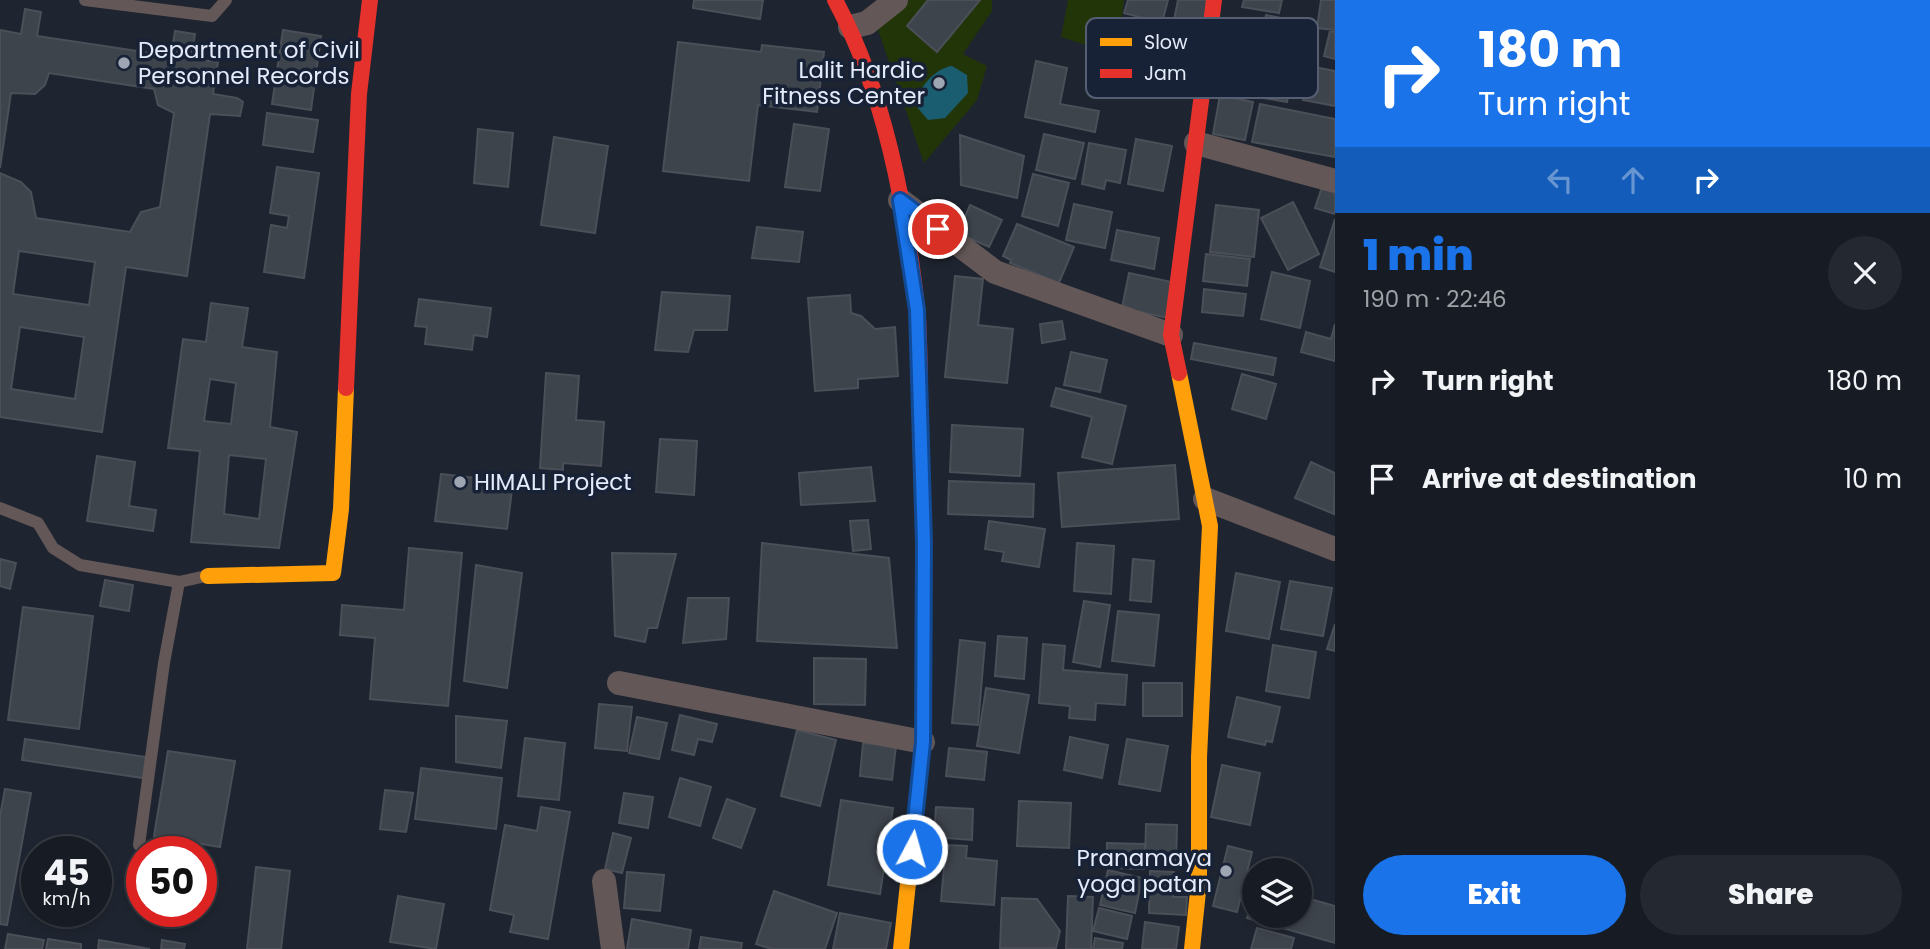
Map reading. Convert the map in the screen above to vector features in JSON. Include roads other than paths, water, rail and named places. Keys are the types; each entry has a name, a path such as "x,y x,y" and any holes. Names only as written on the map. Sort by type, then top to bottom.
{"street":[{"path":"208,576 333,573 341,509 359,94 370,0"},
{"path":"835,0 850,27 880,114 900,200 917,310 924,544 923,742 901,949"},
{"path":"850,27 867,23 895,0"},
{"path":"1212,18 1214,0"},
{"path":"1192,949 1199,882 1199,757 1210,526 1171,335 1202,98"},
{"path":"1196,143 1335,181"},
{"path":"900,200 995,272 1171,335"},
{"path":"1205,499 1335,549"},
{"path":"619,683 923,742"},
{"path":"604,881 613,949"}],"lane":[{"path":"85,0 212,16 226,0"},
{"path":"0,508 38,523 53,548 80,565 179,582 208,576"},
{"path":"140,836 164,663 179,582"}],"water":[{"path":"952,66 967,75 968,93 945,118 928,120 917,107 919,94 933,75"}],"place":[{"name":"Department of Civil Personnel Records","path":"124,63"},
{"name":"Lalit Hardic Fitness Center","path":"939,83"},
{"name":"HIMALI Project","path":"460,482"},
{"name":"Pranamaya yoga patan","path":"1226,871"}]}
